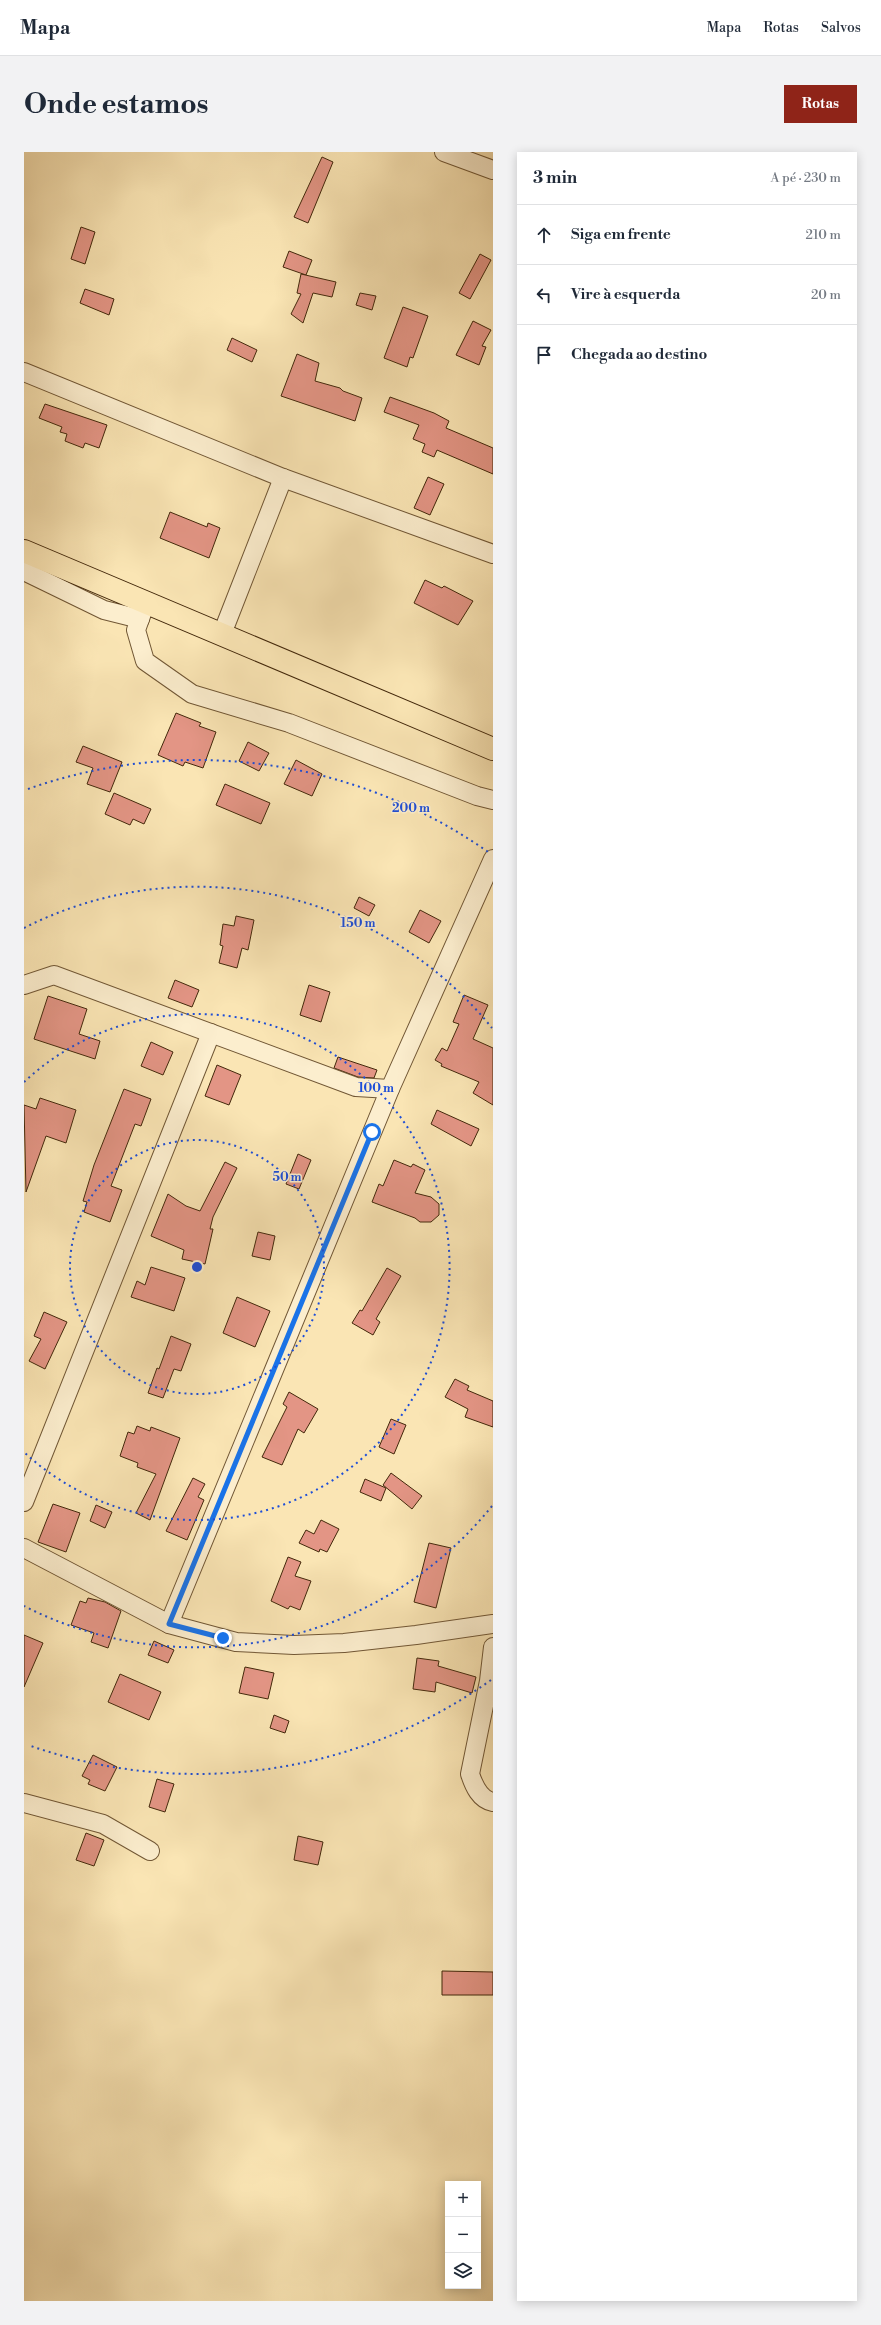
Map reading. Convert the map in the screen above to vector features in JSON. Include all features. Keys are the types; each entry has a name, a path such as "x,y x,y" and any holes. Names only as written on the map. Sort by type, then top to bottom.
{"highway":[{"path":"24,551 143,611 222,634 493,749"}],"street":[{"path":"444,152 493,170"},
{"path":"24,372 283,478 493,554"},
{"path":"222,634 283,478"},
{"path":"24,571 104,610 143,611 136,630 145,661 192,694 289,724 477,796 493,800"},
{"path":"169,1624 390,1089 493,859"},
{"path":"24,985 54,975 356,1087 390,1089"},
{"path":"24,1502 211,1033"},
{"path":"24,1548 169,1624 236,1642 294,1645 409,1636 493,1624"},
{"path":"493,1647 470,1774 475,1789 488,1802 493,1802"},
{"path":"24,1803 103,1824 150,1851"}],"building":[{"path":"322,157 333,162 308,223 294,217"},
{"path":"81,227 95,232 85,264 71,259"},
{"path":"289,251 312,260 306,275 283,267"},
{"path":"480,254 491,260 470,299 459,293"},
{"path":"301,274 336,282 332,297 313,293 303,323 291,314 301,294 297,293"},
{"path":"85,289 114,299 109,315 80,303"},
{"path":"360,293 376,296 372,310 356,305"},
{"path":"403,307 428,316 413,358 410,357 407,367 384,358"},
{"path":"473,321 491,330 482,346 486,347 479,365 456,355"},
{"path":"232,338 257,350 252,362 227,350"},
{"path":"297,354 319,363 315,381 340,388 343,391 362,398 355,421 281,396"},
{"path":"390,397 434,413 449,421 446,428 493,448 493,474 437,450 434,457 422,452 425,444 413,439 419,425 384,412"},
{"path":"45,404 107,425 99,448 85,443 83,448 65,441 67,434 60,432 62,427 39,418"},
{"path":"428,477 444,484 430,515 414,508"},
{"path":"170,512 207,527 208,523 220,528 209,558 160,538"},
{"path":"425,580 442,588 444,586 473,601 458,625 414,603"},
{"path":"176,713 201,723 199,726 216,732 203,768 185,762 183,766 158,755"},
{"path":"248,742 269,753 259,771 239,761"},
{"path":"83,746 122,762 110,792 87,784 93,768 76,762"},
{"path":"296,760 322,774 312,796 284,784"},
{"path":"225,784 270,803 261,824 216,805"},
{"path":"114,793 151,809 144,824 133,819 130,825 105,814"},
{"path":"359,897 375,905 369,916 354,908"},
{"path":"420,910 441,921 429,943 409,932"},
{"path":"236,916 254,920 248,950 242,948 237,968 219,963 223,946 220,945 223,924 234,926"},
{"path":"175,980 199,990 192,1007 168,998"},
{"path":"309,985 330,992 321,1022 300,1015"},
{"path":"464,995 488,1005 473,1039 493,1048 493,1105 473,1093 479,1082 441,1066 442,1064 435,1060 442,1048 447,1051 459,1024 453,1022"},
{"path":"48,996 87,1009 79,1034 100,1041 95,1059 34,1039"},
{"path":"151,1042 173,1052 163,1075 141,1066"},
{"path":"338,1057 377,1070 374,1078 358,1077 334,1068"},
{"path":"217,1065 241,1075 229,1105 205,1096"},
{"path":"124,1089 151,1099 141,1126 135,1124 111,1186 122,1190 110,1222 84,1212 87,1202 83,1201 94,1165"},
{"path":"40,1098 76,1110 66,1143 46,1136 26,1192 24,1105 36,1109"},
{"path":"437,1110 479,1129 471,1146 431,1124"},
{"path":"298,1154 311,1160 299,1189 286,1184"},
{"path":"394,1160 411,1167 413,1164 425,1170 415,1193 431,1197 439,1204 439,1215 431,1222 420,1222 415,1218 372,1202 379,1184 383,1186"},
{"path":"225,1162 237,1168 213,1217 210,1229 213,1229 205,1264 182,1259 184,1250 151,1236 168,1194 186,1206 200,1211"},
{"path":"258,1232 275,1236 270,1260 252,1256"},
{"path":"151,1267 185,1278 174,1311 131,1297 137,1281 145,1285"},
{"path":"387,1268 401,1276 376,1319 380,1322 373,1335 352,1323 360,1310 362,1311"},
{"path":"237,1297 270,1311 255,1347 223,1333"},
{"path":"44,1312 67,1322 45,1369 29,1361 41,1339 34,1336"},
{"path":"171,1336 191,1344 181,1371 174,1369 163,1398 148,1393 157,1368 159,1369"},
{"path":"455,1379 469,1386 467,1390 493,1401 493,1427 465,1417 468,1409 445,1397"},
{"path":"289,1392 318,1409 304,1433 298,1429 282,1465 262,1457 287,1407 283,1404"},
{"path":"391,1419 406,1425 394,1454 379,1447"},
{"path":"137,1426 150,1431 151,1427 180,1438 150,1520 136,1513 156,1474 137,1467 138,1463 120,1456 128,1432 134,1434"},
{"path":"391,1473 422,1496 412,1509 383,1485"},
{"path":"193,1478 205,1484 198,1497 204,1500 187,1540 166,1531"},
{"path":"365,1479 386,1488 381,1501 360,1492"},
{"path":"53,1504 80,1513 66,1552 38,1542"},
{"path":"96,1505 112,1512 105,1528 90,1521"},
{"path":"321,1520 339,1529 327,1552 320,1549 319,1552 299,1543 306,1530 314,1534"},
{"path":"429,1543 451,1548 436,1608 414,1602"},
{"path":"288,1557 301,1562 295,1576 311,1581 300,1610 290,1606 288,1609 271,1601"},
{"path":"88,1598 105,1602 121,1611 108,1648 91,1642 94,1633 71,1625 80,1601 86,1603"},
{"path":"24,1635 43,1643 24,1687"},
{"path":"154,1641 174,1650 168,1663 148,1655"},
{"path":"417,1658 439,1661 438,1666 476,1677 472,1693 436,1682 435,1692 413,1689"},
{"path":"245,1667 274,1673 268,1699 239,1693"},
{"path":"120,1674 161,1692 149,1720 108,1702"},
{"path":"274,1715 289,1721 285,1733 270,1728"},
{"path":"93,1755 117,1767 105,1791 88,1784 90,1780 82,1776"},
{"path":"157,1779 174,1784 165,1812 149,1807"},
{"path":"86,1833 104,1840 94,1866 76,1860"},
{"path":"298,1836 323,1842 318,1865 294,1860"},
{"path":"442,1971 493,1972 493,1995 442,1995"}],"route":[{"path":"223,1638 169,1624 372,1132"}]}
